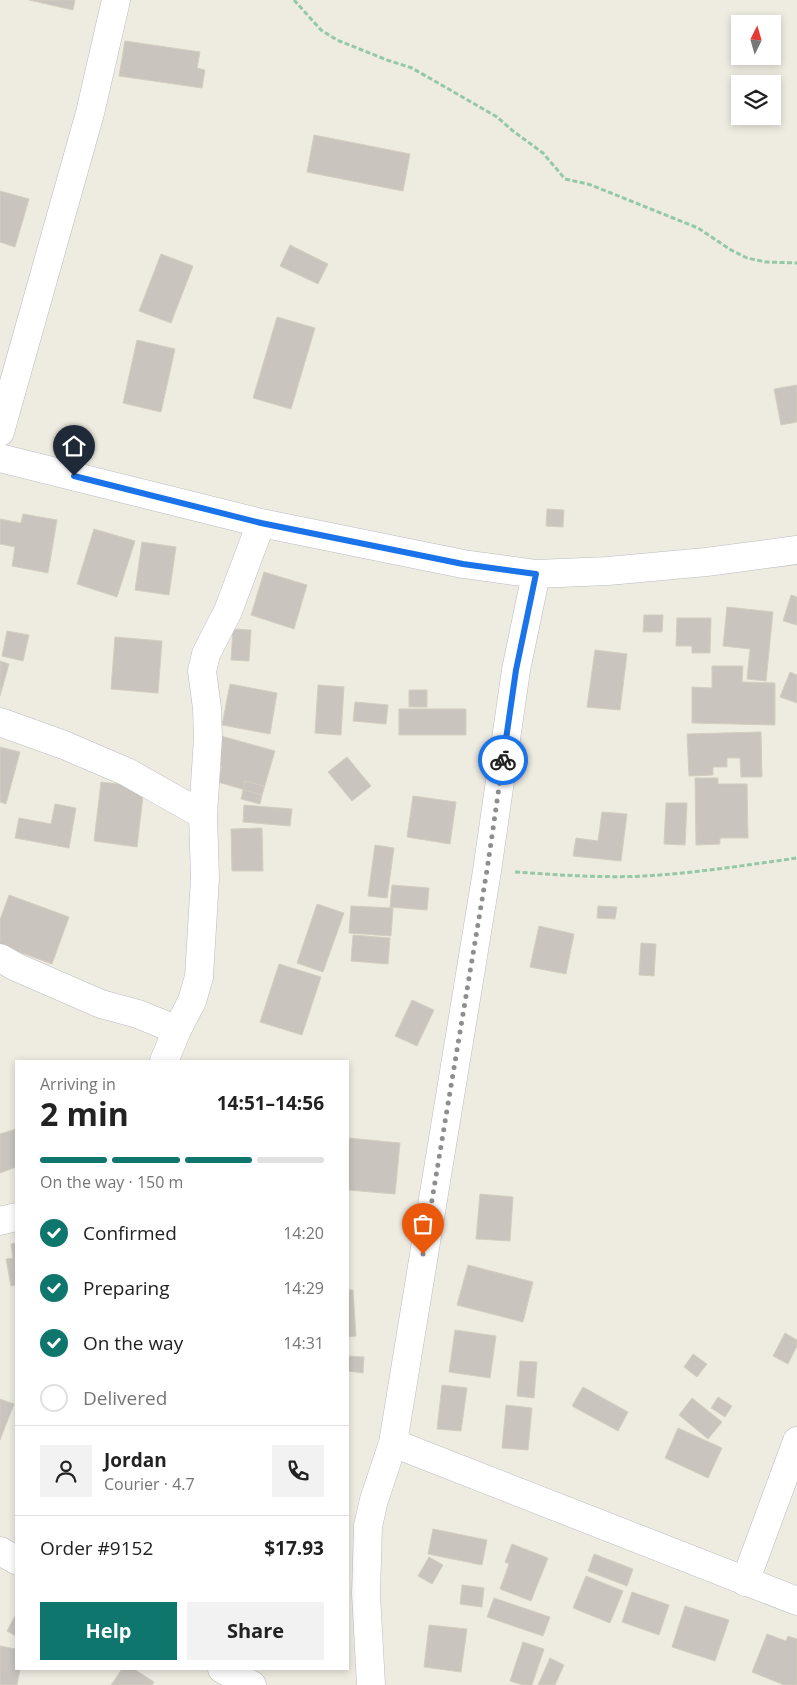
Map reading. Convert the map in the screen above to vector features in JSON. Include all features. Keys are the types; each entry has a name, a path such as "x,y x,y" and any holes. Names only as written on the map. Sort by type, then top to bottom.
{"street":[{"path":"0,432 90,113 116,0"},
{"path":"0,458 261,523 463,564 536,574 608,572 797,550"},
{"path":"164,1060 192,1001 199,977 205,878 203,815 208,738 207,708 202,671 206,654 228,611 261,523"},
{"path":"371,1685 366,1594 368,1526 374,1500 393,1443 487,870 516,670 536,574"},
{"path":"0,722 127,772 203,815"},
{"path":"0,958 16,967 101,1004 138,1014 177,1030"},
{"path":"0,1221 15,1218"},
{"path":"745,1582 797,1441"},
{"path":"393,1443 797,1601"},
{"path":"224,1670 252,1685"}],"path":[{"path":"294,0 320,30 386,60 412,68 497,117 543,152 565,179 588,184 698,228 731,250 747,258 766,262 797,263"},
{"path":"487,870 583,876 645,876 722,869 797,858"}],"building":[{"path":"29,0 75,0 73,10"},
{"path":"125,41 200,52 197,68 205,70 202,88 119,76"},
{"path":"314,135 410,154 403,191 307,172"},
{"path":"0,191 29,199 15,247 0,242"},
{"path":"290,245 328,264 318,284 280,266"},
{"path":"161,254 193,266 171,323 139,311"},
{"path":"277,317 315,328 291,409 253,398"},
{"path":"137,340 175,349 161,412 123,403"},
{"path":"797,385 797,422 781,425 774,389"},
{"path":"547,509 564,510 563,527 546,526"},
{"path":"23,514 57,520 48,573 12,566 15,547 0,544 0,519 21,523"},
{"path":"94,529 135,541 117,597 77,584"},
{"path":"142,542 176,547 169,595 135,590"},
{"path":"264,572 307,585 294,629 251,615"},
{"path":"791,595 797,597 797,625 783,621"},
{"path":"727,607 773,612 766,681 747,679 750,649 723,646"},
{"path":"644,615 663,615 662,632 643,632"},
{"path":"677,618 711,618 710,653 692,653 692,646 676,646"},
{"path":"233,629 251,630 249,661 231,660"},
{"path":"7,631 29,635 23,661 2,656"},
{"path":"115,637 162,641 158,693 111,689"},
{"path":"595,650 627,654 620,710 587,707"},
{"path":"0,661 9,664 0,696"},
{"path":"712,666 743,666 742,682 775,683 775,725 692,723 692,687 712,688"},
{"path":"790,672 797,675 797,703 780,697"},
{"path":"230,684 277,693 270,734 222,725"},
{"path":"318,685 344,687 341,735 315,733"},
{"path":"409,690 427,690 427,707 409,707"},
{"path":"355,702 388,705 386,724 353,721"},
{"path":"399,709 466,709 466,735 399,735"},
{"path":"761,732 762,777 741,777 740,758 727,758 727,767 713,767 713,775 689,776 687,734"},
{"path":"221,736 275,751 262,795 218,782 222,766 214,763"},
{"path":"0,747 20,752 6,804 0,802"},
{"path":"347,757 371,786 352,801 328,772"},
{"path":"695,778 718,778 718,784 747,784 748,838 720,838 720,844 696,845"},
{"path":"245,781 264,786 260,804 241,799"},
{"path":"101,782 144,787 137,847 94,841"},
{"path":"413,796 456,802 450,844 407,837"},
{"path":"666,803 687,803 685,845 664,844"},
{"path":"55,804 76,808 69,848 15,838 19,818 51,824"},
{"path":"244,805 292,809 290,826 243,822"},
{"path":"602,812 627,814 621,861 573,856 576,838 598,841"},
{"path":"262,828 263,871 232,871 231,829"},
{"path":"375,845 394,848 387,898 368,896"},
{"path":"392,885 429,888 427,910 390,907"},
{"path":"9,895 69,917 52,964 0,945 0,920"},
{"path":"317,904 344,913 323,972 297,963"},
{"path":"351,906 393,908 391,936 349,933"},
{"path":"598,906 617,907 615,919 597,918"},
{"path":"539,926 574,934 566,974 530,967"},
{"path":"353,935 390,938 388,964 351,961"},
{"path":"641,943 656,944 654,976 639,975"},
{"path":"279,964 321,977 302,1035 260,1022"},
{"path":"412,1000 434,1010 417,1046 395,1036"},
{"path":"15,1129 15,1167 0,1173 0,1134"},
{"path":"349,1138 400,1143 395,1194 349,1190"},
{"path":"480,1194 513,1197 510,1241 476,1239"},
{"path":"15,1243 15,1285 11,1286 6,1259 13,1258 11,1244"},
{"path":"468,1265 533,1282 523,1322 457,1305"},
{"path":"349,1290 353,1290 356,1336 349,1337"},
{"path":"455,1330 496,1336 490,1378 449,1372"},
{"path":"785,1333 797,1340 797,1346 788,1364 773,1356"},
{"path":"693,1354 707,1364 697,1377 684,1367"},
{"path":"349,1356 364,1357 363,1373 349,1371"},
{"path":"520,1361 537,1362 534,1398 517,1396"},
{"path":"442,1385 467,1388 461,1431 437,1429"},
{"path":"583,1387 628,1412 618,1431 572,1406"},
{"path":"718,1397 732,1406 725,1417 711,1408"},
{"path":"692,1398 722,1422 708,1439 679,1415"},
{"path":"0,1399 14,1404 0,1440"},
{"path":"506,1405 532,1408 528,1450 502,1448"},
{"path":"678,1428 722,1448 708,1478 665,1458"},
{"path":"433,1529 487,1540 482,1565 428,1554"},
{"path":"512,1544 548,1558 531,1601 500,1589 509,1564 505,1562"},
{"path":"594,1554 633,1569 627,1586 588,1571"},
{"path":"429,1557 443,1565 432,1584 418,1576"},
{"path":"586,1576 623,1591 610,1623 573,1608"},
{"path":"462,1585 484,1588 482,1607 460,1604"},
{"path":"632,1592 669,1605 659,1635 622,1622"},
{"path":"494,1598 550,1617 543,1636 487,1617"},
{"path":"685,1606 729,1620 715,1661 672,1647"},
{"path":"15,1616 15,1635 7,1631"},
{"path":"429,1625 467,1629 461,1672 424,1667"},
{"path":"767,1634 786,1641 788,1636 797,1639 797,1685 784,1685 752,1672"},
{"path":"523,1642 544,1649 532,1685 523,1685 510,1681"},
{"path":"0,1646 15,1649 15,1670 20,1670 17,1685 0,1685"},
{"path":"550,1658 564,1665 555,1685 538,1685"},
{"path":"121,1670 136,1670 154,1682 152,1685 111,1685"}],"way so far":[{"path":"423,1254 473,960 503,760"}],"route":[{"path":"74,476 261,523 463,564 536,574 516,670 503,760"}]}
